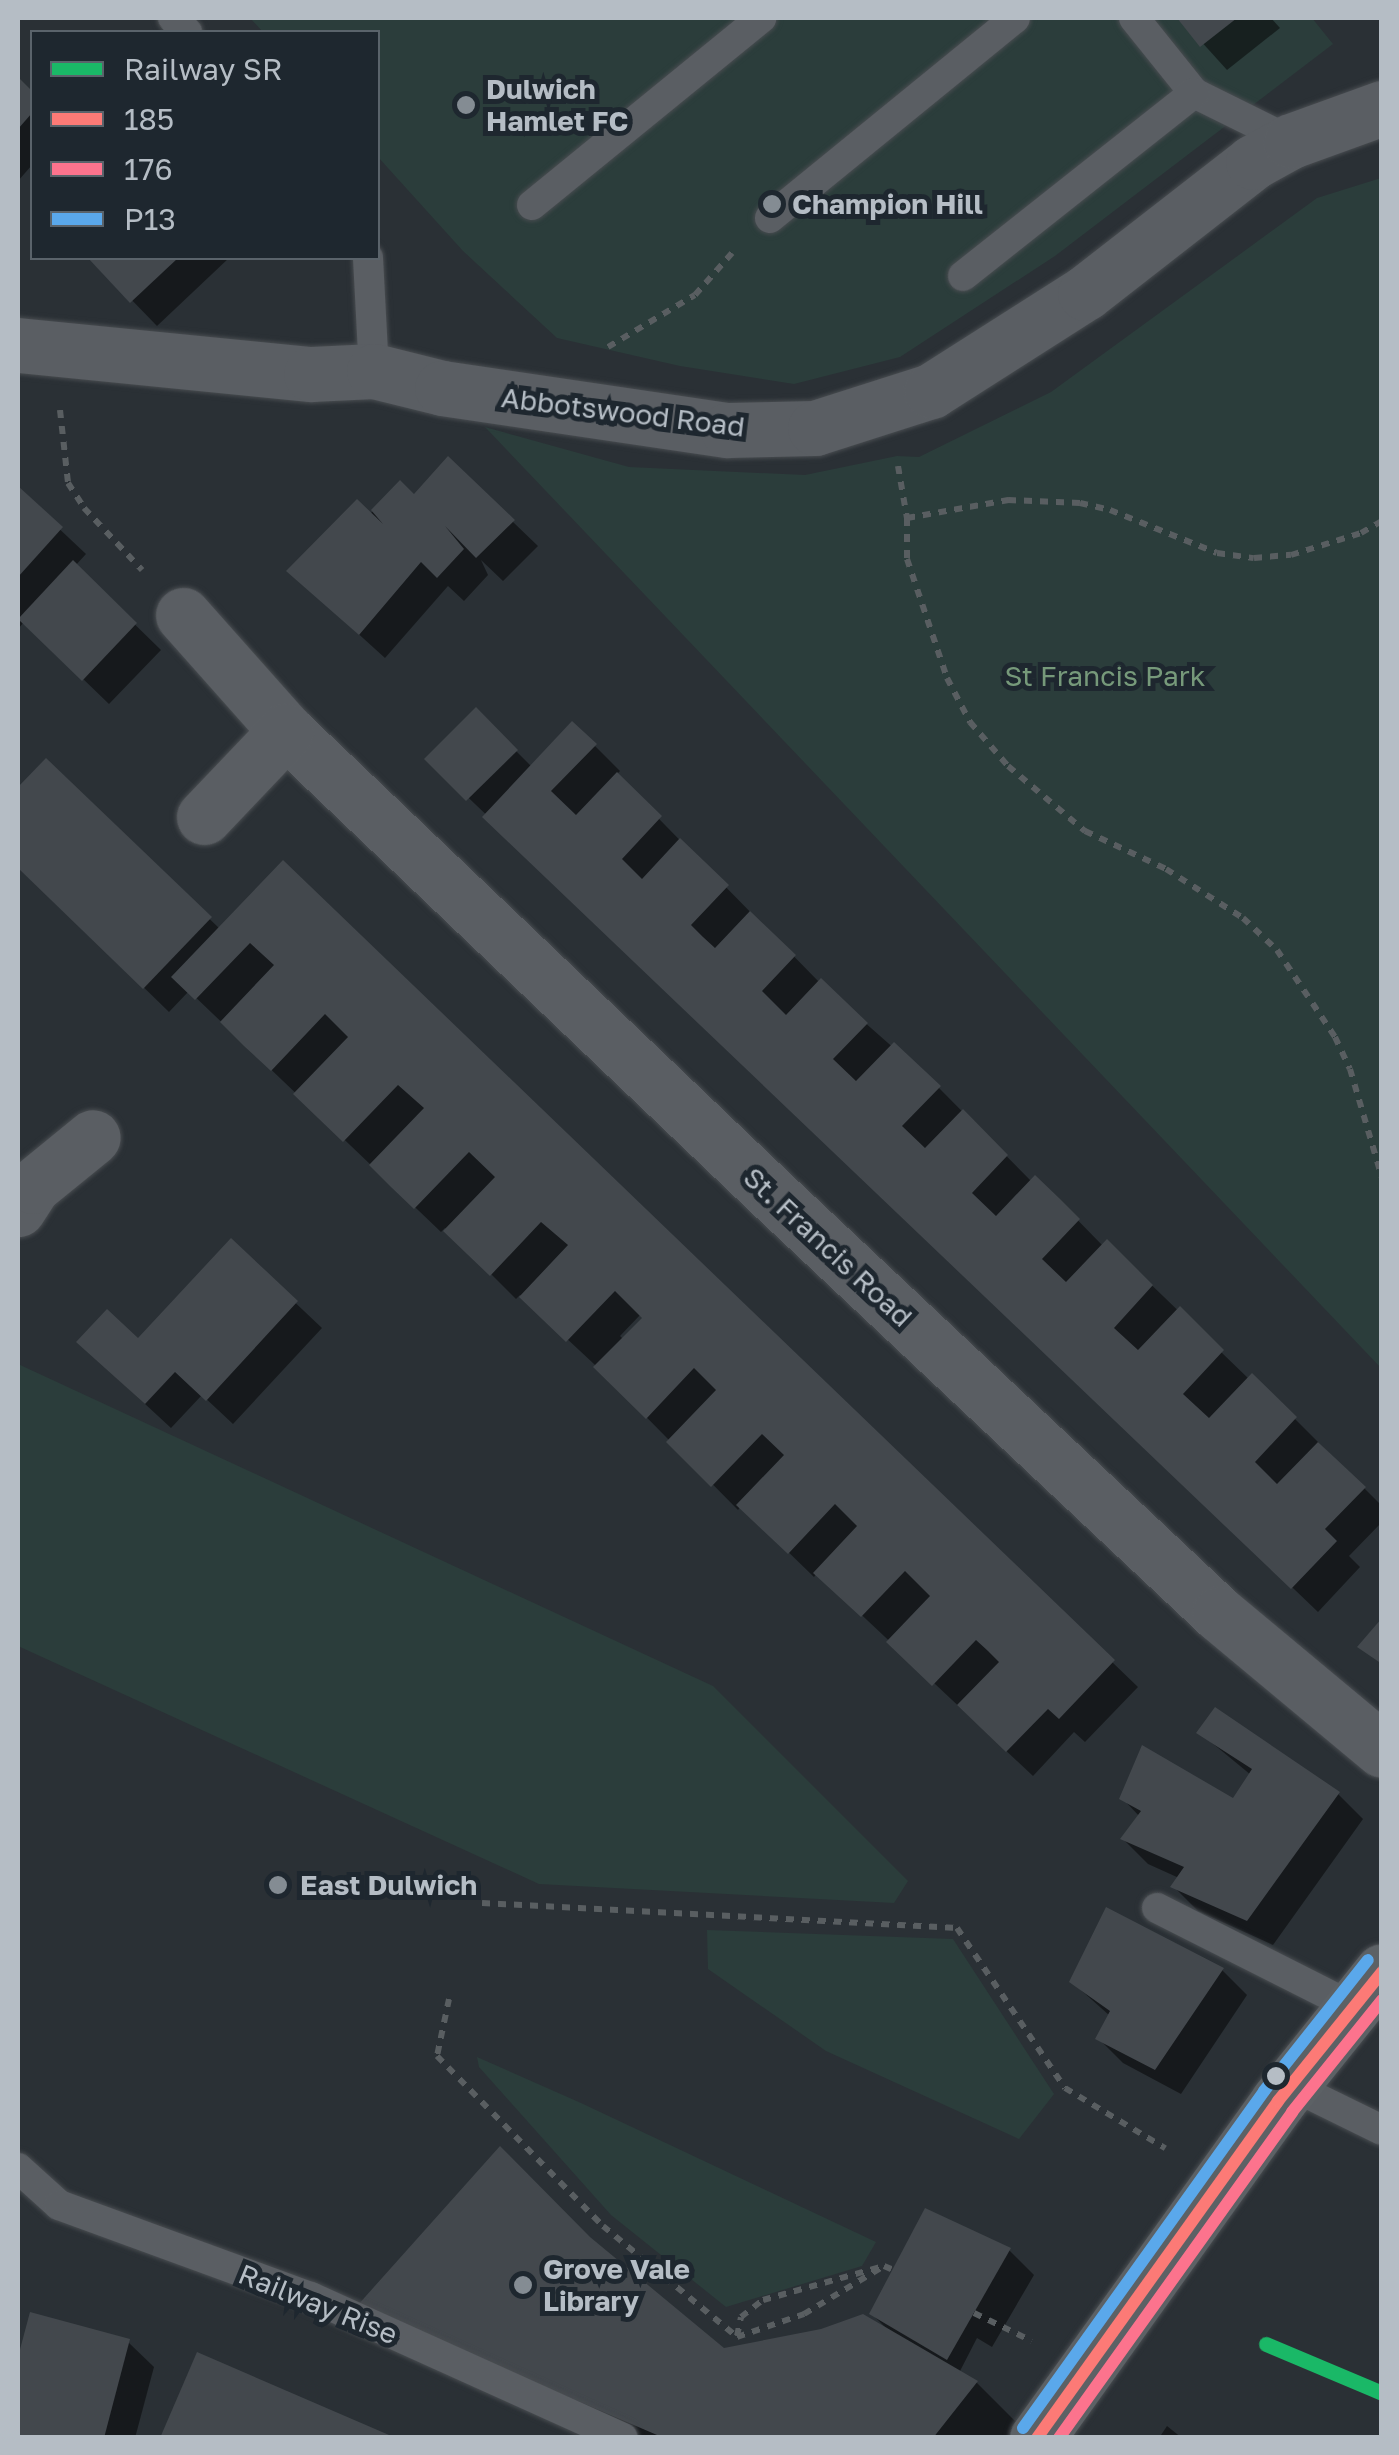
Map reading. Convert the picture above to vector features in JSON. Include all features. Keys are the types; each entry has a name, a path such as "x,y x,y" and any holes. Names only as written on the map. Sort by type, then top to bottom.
{"main road":[{"path":"1037,2438 1290,2085 1366,1989"}],"street":[{"name":"Abbotswood Road","path":"35,346 311,374 374,371 442,388 728,430 814,428 931,391 1085,293 1254,162 1291,141 1382,108"},
{"name":"St. Francis Road","path":"183,615 286,731 1219,1614 1382,1750"},
{"path":"204,817 286,731"},
{"path":"23,1189 94,1137"}],"lane":[{"path":"532,205 761,18"},
{"path":"770,218 1015,18"},
{"path":"1134,18 1194,92 1291,141"},
{"path":"963,276 1194,92"},
{"path":"368,260 374,371"},
{"path":"1157,1908 1366,1989"},
{"path":"1290,2085 1382,2130"},
{"name":"Railway Rise","path":"18,2168 59,2205 311,2296 623,2438"}],"path":[{"path":"695,295 738,246"},
{"path":"35,346 68,483 84,508 183,615"},
{"path":"886,408 908,518 907,560 947,678 970,722 1008,766 1085,831 1166,869 1243,918 1277,950 1335,1038 1350,1069 1382,1178"},
{"path":"908,518 1008,500 1080,503 1110,510 1217,553 1254,558 1292,555 1361,533 1382,521"},
{"path":"482,1903 957,1928 1065,2088 1222,2182"},
{"path":"449,1999 436,2056 604,2226 737,2338"},
{"path":"888,2267 804,2314 737,2338 740,2317 763,2300 888,2267"}],"green space":[{"name":"Champion Hill","path":"250,18 1312,18 1333,44 1055,256 900,357 794,384 680,366 557,338 463,251 380,159 380,30 261,30"},
{"name":"St Francis Park","path":"1382,178 1381,1368 485,427 629,467 805,475 897,456 919,457 1051,392 1317,198"},
{"path":"18,1364 713,1686 908,1881 894,1903 539,1884 18,1646"},
{"path":"707,1930 953,1939 1054,2094 1019,2139 826,2051 708,1969"},
{"path":"477,2057 876,2242 862,2266 726,2307 611,2215 479,2067"}],"building":[{"path":"1177,18 1237,18 1200,47"},
{"path":"18,77 30,89 30,115 18,129"},
{"path":"90,260 176,260 130,303"},
{"path":"448,456 515,520 476,558 445,526 464,549 437,578 421,562 359,635 286,571 357,499 383,524 371,510 400,480 414,494"},
{"path":"18,486 63,527 18,577"},
{"path":"73,560 137,623 82,681 18,619"},
{"path":"476,707 518,750 466,801 424,759"},
{"path":"572,721 597,744 551,791 576,815 617,772 662,816 622,859 642,879 680,838 729,885 691,925 703,937 715,948 750,911 796,955 762,991 786,1015 821,978 868,1023 833,1059 856,1081 894,1042 941,1086 902,1126 925,1148 963,1109 1008,1155 972,1193 996,1216 1035,1175 1080,1219 1042,1259 1066,1282 1107,1239 1153,1285 1114,1328 1138,1350 1180,1306 1224,1350 1183,1394 1209,1418 1252,1373 1297,1417 1255,1462 1277,1484 1318,1442 1366,1487 1325,1529 1337,1541 1291,1589 482,817"},
{"path":"46,758 212,917 143,989 18,868 18,787"},
{"path":"283,860 1115,1660 1059,1719 1048,1709 1006,1752 957,1705 999,1662 976,1640 932,1686 886,1642 930,1596 905,1571 861,1617 813,1573 857,1526 835,1504 788,1554 736,1505 784,1455 762,1434 711,1487 666,1442 716,1390 694,1368 646,1419 593,1367 642,1318 615,1291 566,1342 519,1297 568,1245 541,1222 490,1276 443,1231 495,1177 469,1152 414,1209 391,1187 369,1165 424,1108 398,1085 343,1142 293,1094 348,1037 325,1014 271,1071 220,1022 274,965 250,943 195,1000 171,977"},
{"path":"231,1238 298,1301 206,1401 175,1372 145,1404 76,1342 107,1309 138,1338"},
{"path":"1382,1618 1382,1664 1357,1647"},
{"path":"1215,1707 1340,1792 1247,1921 1170,1887 1184,1867 1120,1839 1141,1811 1119,1799 1142,1745 1233,1798 1252,1769 1196,1733"},
{"path":"1106,1907 1224,1968 1155,2070 1095,2039 1110,2011 1069,1982"},
{"path":"500,2146 590,2237 724,2348 821,2329 863,2314 978,2381 933,2438 664,2438 357,2306"},
{"path":"925,2208 1011,2248 947,2360 869,2314"},
{"path":"30,2312 130,2339 104,2438 18,2438 18,2357"},
{"path":"197,2352 396,2438 160,2438"}],"rail line":[{"name":"SR","path":"1266,2344 1382,2393"}],"transit line":[{"name":"P13","path":"1023,2428 1264,2091 1368,1960"},
{"name":"185","path":"1037,2438 1278,2101 1382,1972"},
{"name":"176","path":"1059,2438 1292,2112 1382,2000"}],"place":[{"name":"Dulwich Hamlet FC","path":"466,105"},
{"name":"Champion Hill","path":"772,204"},
{"name":"East Dulwich","path":"278,1885"},
{"name":"Grove Vale Library","path":"523,2285"}]}
